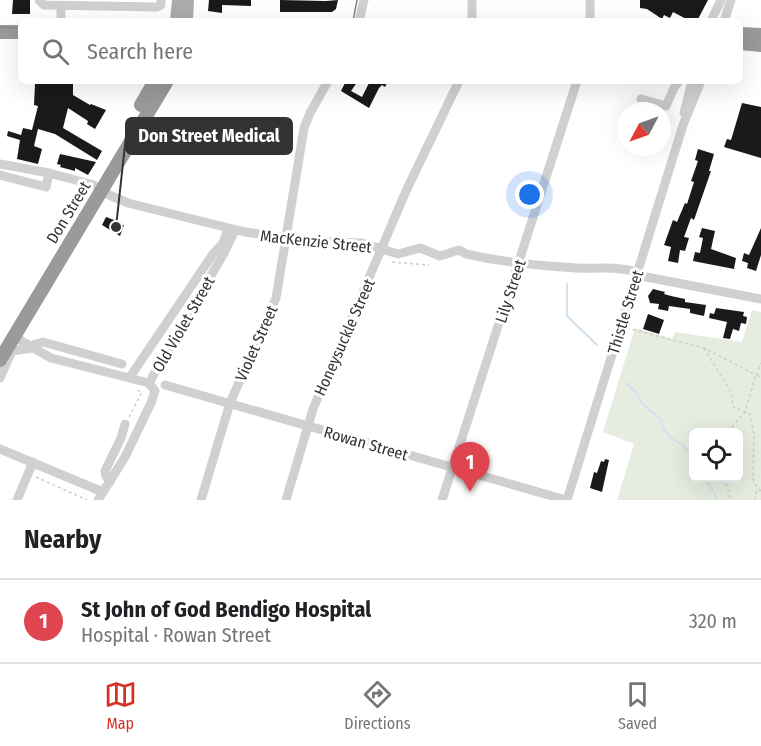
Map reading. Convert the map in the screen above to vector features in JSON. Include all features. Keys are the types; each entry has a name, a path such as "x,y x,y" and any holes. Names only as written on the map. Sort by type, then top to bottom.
{"highway":[{"path":"0,23 18,23"},
{"path":"0,32 18,32"},
{"path":"743,34 761,35"},
{"path":"743,44 761,45"},
{"name":"Don Street","path":"109,168 153,84"},
{"name":"Don Street","path":"0,342 95,188 164,84"},
{"name":"Don Street","path":"0,360 95,188"}],"main road":[{"path":"176,18 178,0"},
{"path":"187,18 188,0"}],"street":[{"path":"39,0 44,6 112,8 142,4 157,7 161,5 161,0"},
{"path":"360,18 364,0"},
{"path":"472,0 472,18"},
{"path":"590,0 590,18"},
{"path":"712,18 721,0"},
{"path":"725,18 731,0"},
{"path":"61,6 61,18"},
{"name":"Violet Street","path":"201,500 230,403 274,306 304,128 326,84"},
{"name":"Honeysuckle Street","path":"286,500 306,426 406,191 458,84"},
{"name":"Lily Street","path":"442,500 576,84"},
{"path":"642,99 666,106 677,84"},
{"name":"Thistle Street","path":"683,125 684,109 691,84"},
{"name":"Thistle Street","path":"566,500 683,125 700,84"},
{"name":"MacKenzie Street","path":"0,165 49,173 95,188 128,203 231,230 317,242 356,242 398,254 418,248 436,256 442,256 458,249 466,254 519,262 579,268 616,267 637,274 761,299"},
{"path":"0,175 46,188 49,173"},
{"name":"Old Violet Street","path":"130,378 231,230"},
{"name":"Old Violet Street","path":"100,496 129,449 154,397 154,388 150,382 224,254 231,230"},
{"path":"13,336 51,358 150,382"},
{"path":"0,378 12,351 31,347 38,342 122,364"},
{"name":"Rowan Street","path":"165,385 566,500"},
{"name":"Old Violet Street","path":"110,482 105,471 123,434 125,424"},
{"path":"0,449 33,462 100,496"},
{"path":"17,500 33,462"}],"path":[{"path":"392,262 429,265"},
{"path":"620,327 704,348 761,377"},
{"path":"704,348 731,392 733,407 750,414 754,435 753,479 761,491"},
{"path":"731,428 744,412 761,363"},
{"path":"125,424 142,392 137,390"},
{"path":"31,475 87,500"},
{"path":"726,482 731,500"},
{"path":"755,500 757,488"}],"shaded area":[{"path":"752,310 761,312 761,500 617,500 634,444 603,432 635,328 672,339 675,332 742,342"}],"building":[{"path":"13,0 30,0 30,14 12,14"},
{"path":"209,0 251,0 251,6 222,5 222,13 208,11"},
{"path":"280,0 338,0 336,9 332,12 280,12"},
{"path":"640,0 708,0 699,18 684,18 673,12 670,18 664,15 660,18 647,9 640,8"},
{"path":"35,84 73,84 73,95 90,105 106,110 95,129 87,124 88,121 68,108 63,128 102,151 97,160 55,134 38,129 34,146 42,149 38,164 17,159 20,140 7,136 8,131 21,135 23,128 32,130 38,106 34,105"},
{"path":"344,84 356,84 351,91 362,97 368,84 386,84 385,87 382,85 379,88 369,108 341,91"},
{"path":"742,103 761,107 761,158 724,147 727,139 731,140"},
{"path":"698,149 714,154 709,171 711,171 694,220 691,218 684,237 689,238 685,251 680,250 678,263 668,261 671,247 664,245 673,220 677,222 685,203 687,204 694,182 691,181 698,161 695,160"},
{"path":"60,154 96,162 88,175 75,168 75,171 60,167 61,165 57,164"},
{"path":"106,217 124,225 120,236 102,225"},
{"path":"702,228 715,231 711,249 736,258 734,269 693,261 695,252 700,253 703,238 699,237"},
{"path":"761,228 761,255 756,271 747,268 748,263 742,261 744,253 749,255"},
{"path":"653,289 685,299 685,302 706,305 704,316 690,313 690,309 669,306 668,311 658,309 659,304 650,303 648,296"},
{"path":"716,308 744,312 743,316 747,317 746,324 741,323 739,331 733,329 730,339 723,338 727,322 709,318 710,313 714,314"},
{"path":"648,314 664,320 659,334 643,329"},
{"path":"605,459 609,460 602,492 590,488 594,472 597,473 601,461 604,462"}],"waterway":[{"path":"567,284 567,316 597,345"},
{"path":"626,383 636,392 641,402 661,419 664,430 671,438 683,445 689,454"},
{"path":"707,482 718,500"}],"tram line":[{"path":"354,18 357,0"},
{"path":"0,27 18,28"}],"place":[{"name":"Don Street Medical","path":"116,227"},
{"name":"St John of God Bendigo Hospital","path":"470,492"}]}
